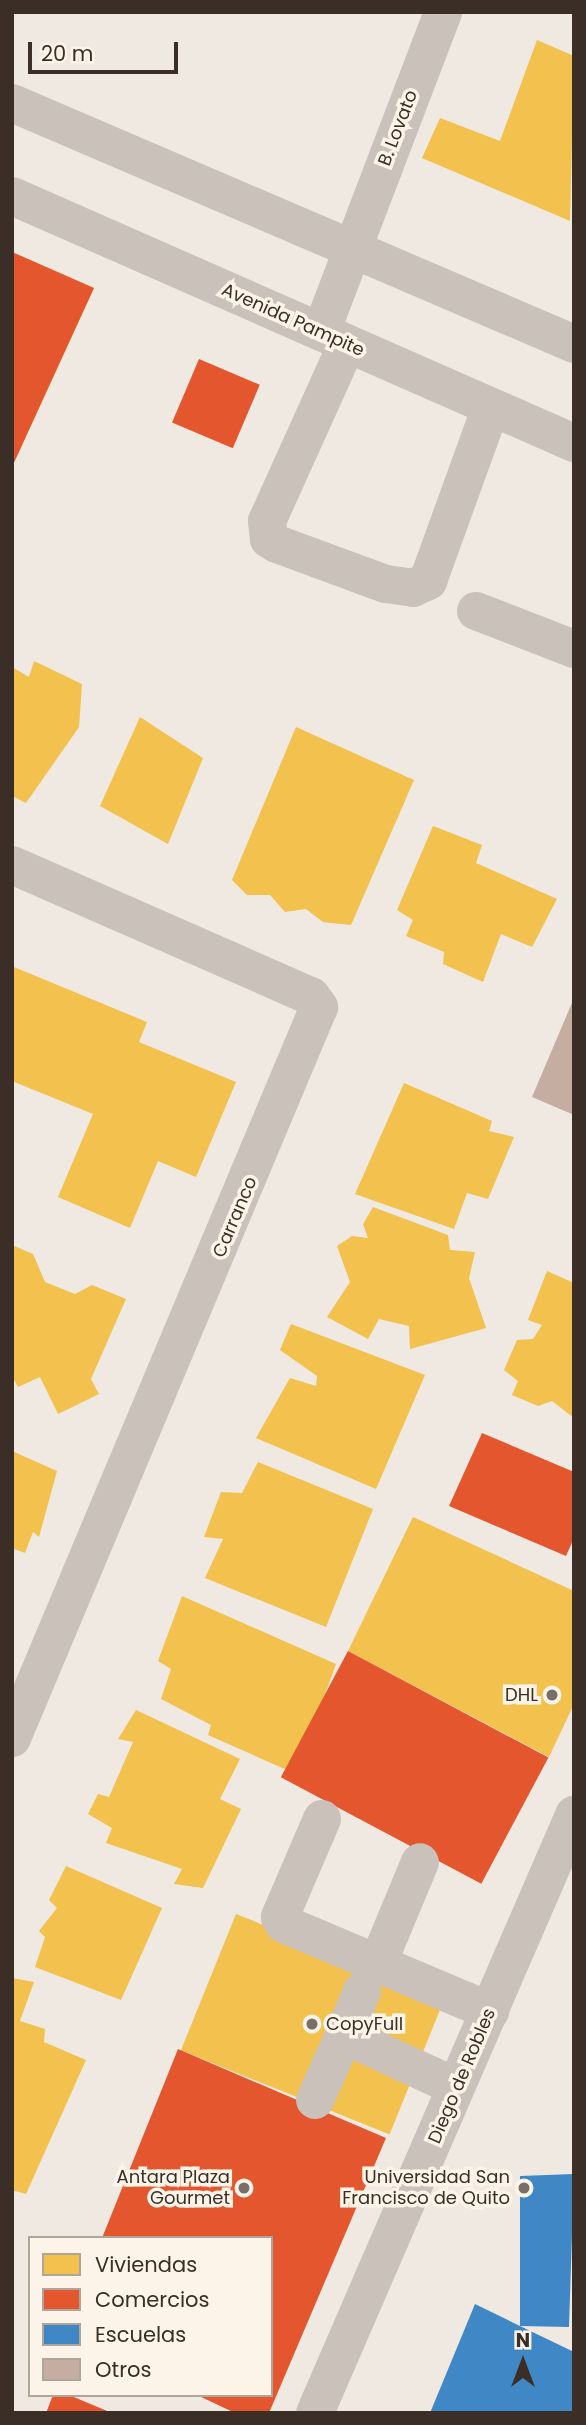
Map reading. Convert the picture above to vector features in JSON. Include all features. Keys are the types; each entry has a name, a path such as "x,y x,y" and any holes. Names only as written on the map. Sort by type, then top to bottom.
{"street":[{"name":"B. Lovato","path":"443,12 355,245 334,338 267,521 269,538 277,544 386,584 413,588 428,581 491,407"},
{"path":"12,103 355,245 574,344"},
{"name":"Avenida Pampite","path":"12,196 574,443"},
{"path":"476,611 574,649"},
{"name":"Carranco","path":"12,865 311,996 319,1007 12,1738"},
{"name":"Diego de Robles","path":"315,2413 574,1815"},
{"path":"322,1819 281,1921 370,1977 490,2011"},
{"path":"315,2100 420,1862"},
{"path":"344,2035 456,2087"}],"building: Viviendas":[{"path":"537,40 574,56 570,221 422,158 440,118 500,141"},
{"path":"12,252 94,288 12,467"},
{"path":"34,661 82,684 79,727 26,803 12,796 12,667 29,677"},
{"path":"140,717 203,758 168,844 100,806"},
{"path":"296,727 414,780 351,925 323,922 306,909 285,912 270,895 247,895 232,880"},
{"path":"433,826 482,845 476,863 557,899 532,947 501,934 483,982 443,964 444,952 406,936 413,920 397,910"},
{"path":"14,967 147,1022 139,1042 236,1082 196,1177 158,1161 130,1228 58,1197 93,1114 12,1081"},
{"path":"404,1083 492,1121 489,1131 514,1137 488,1199 467,1193 454,1229 355,1194"},
{"path":"373,1207 448,1235 450,1250 475,1252 469,1278 486,1328 410,1349 409,1326 379,1319 368,1339 327,1317 350,1282 337,1246 352,1236 368,1238 363,1224"},
{"path":"12,1245 33,1254 45,1282 75,1294 92,1285 126,1299 91,1379 99,1394 58,1414 40,1377 18,1387 12,1376"},
{"path":"547,1271 574,1283 574,1418 552,1401 538,1406 512,1395 518,1381 504,1370 517,1340 533,1339 542,1325 528,1320"},
{"path":"291,1324 425,1375 376,1489 256,1438 290,1378 316,1386 317,1376 280,1350"},
{"path":"12,1451 57,1471 39,1537 33,1532 25,1553 12,1548"},
{"path":"258,1462 373,1509 326,1627 205,1578 223,1539 204,1537 221,1492 242,1493"},
{"path":"413,1517 574,1591 574,1704 549,1757 348,1651"},
{"path":"182,1596 336,1664 296,1774 208,1735 211,1725 161,1699 171,1669 158,1661"},
{"path":"136,1710 240,1759 220,1799 241,1809 203,1888 174,1884 182,1869 106,1843 112,1828 88,1814 98,1794 109,1797 133,1742 118,1739"},
{"path":"66,1866 162,1908 121,2000 35,1967 45,1937 39,1931 57,1908 49,1900"},
{"name":"CopyFull","path":"236,1914 445,1998 390,2135 181,2050"},
{"path":"12,1978 34,1982 20,2021 45,2029 44,2042 86,2060 26,2194 12,2190"}],"building: Comercios":[{"path":"12,252 94,288 12,467"},
{"path":"199,359 260,385 233,448 172,423"},
{"path":"482,1433 574,1472 574,1538 566,1556 449,1506"},
{"path":"348,1651 548,1758 481,1884 281,1777"},
{"name":"Antara Plaza Gourmet","path":"178,2049 386,2138 269,2413 235,2413 201,2397 273,2397 273,2236 103,2236"},
{"path":"52,2397 74,2397 112,2413 46,2413"}],"building: Escuelas":[{"path":"574,2174 569,2327 520,2326 520,2176"},
{"path":"475,2304 574,2352 574,2413 430,2413"}],"building: Otros":[{"path":"574,998 574,1115 532,1097"}],"place":[{"name":"DHL","path":"552,1695"},
{"name":"CopyFull","path":"312,2024"},
{"name":"Antara Plaza Gourmet","path":"244,2188"},
{"name":"Universidad San Francisco de Quito","path":"524,2188"}]}
